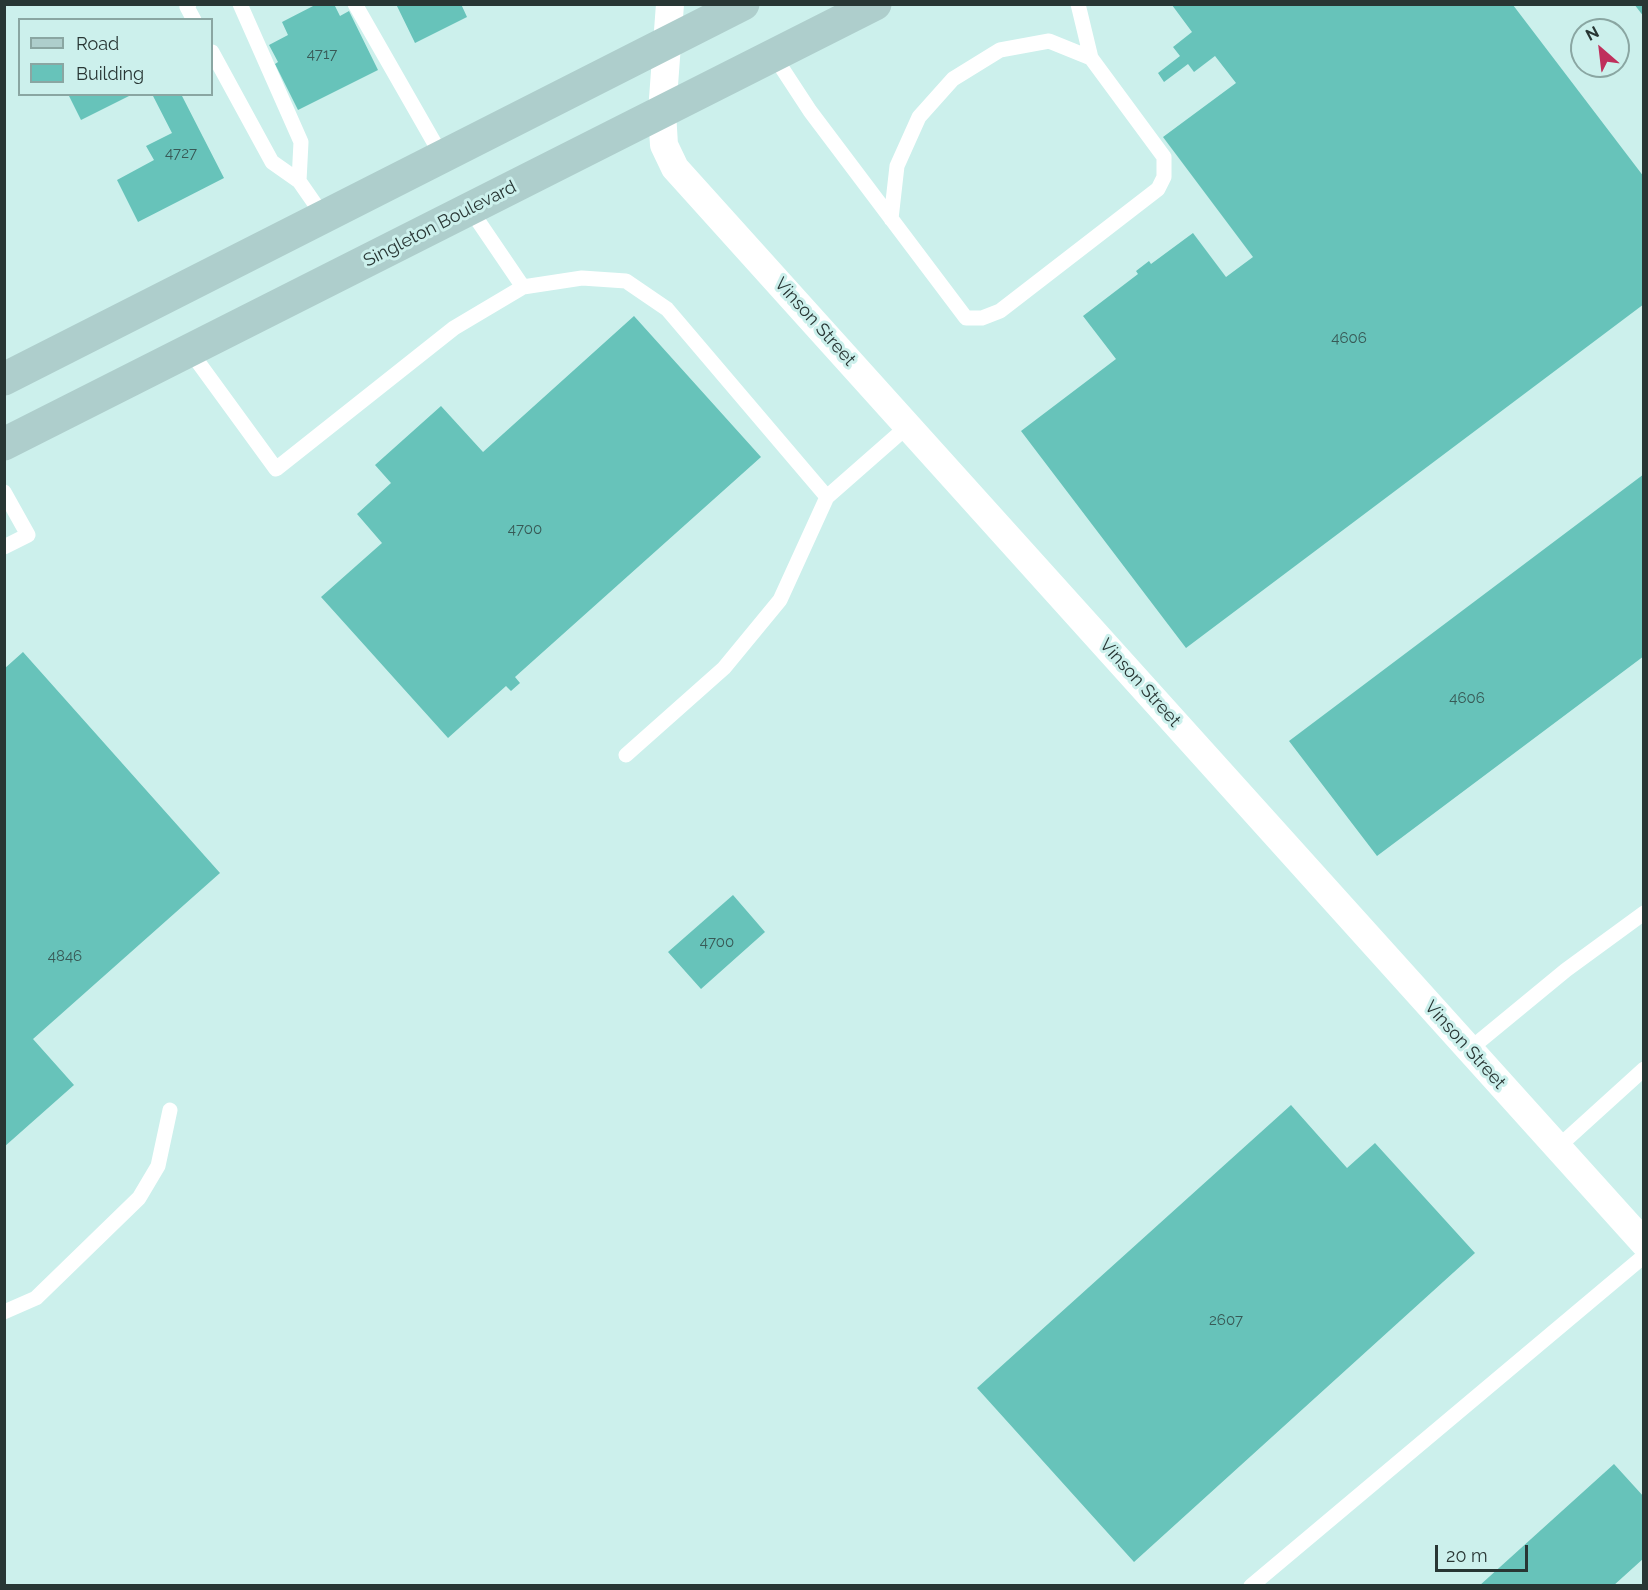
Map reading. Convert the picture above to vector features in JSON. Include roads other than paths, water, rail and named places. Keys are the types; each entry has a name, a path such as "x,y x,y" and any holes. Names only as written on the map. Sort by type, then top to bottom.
{"main road":[{"path":"4,379 743,4"},
{"name":"Singleton Boulevard","path":"7,437 190,351 875,4"}],"street":[{"name":"Vinson Street","path":"670,4 662,112 664,145 675,168 1644,1243"}],"lane":[{"path":"189,4 187,7 193,18"},
{"path":"240,4 302,142 299,180"},
{"path":"355,4 443,158"},
{"path":"774,56 810,111 966,318 982,318 1000,312 1158,189 1164,177 1164,157 1091,58 1078,4"},
{"path":"891,219 897,166 901,156 919,117 953,79 1000,51 1049,41 1091,58"},
{"path":"213,54 272,162 299,180 324,217"},
{"path":"470,209 523,287"},
{"path":"190,351 276,469 454,328 523,287 582,278 626,280 667,309 827,497"},
{"path":"626,755 724,668 780,600 827,497 909,425"},
{"path":"4,492 28,535 4,547"},
{"path":"1470,1049 1566,970 1644,914"},
{"path":"1558,1147 1644,1069"},
{"path":"4,1312 36,1298 139,1198 158,1166 170,1110"},
{"path":"1251,1586 1644,1256"}]}
